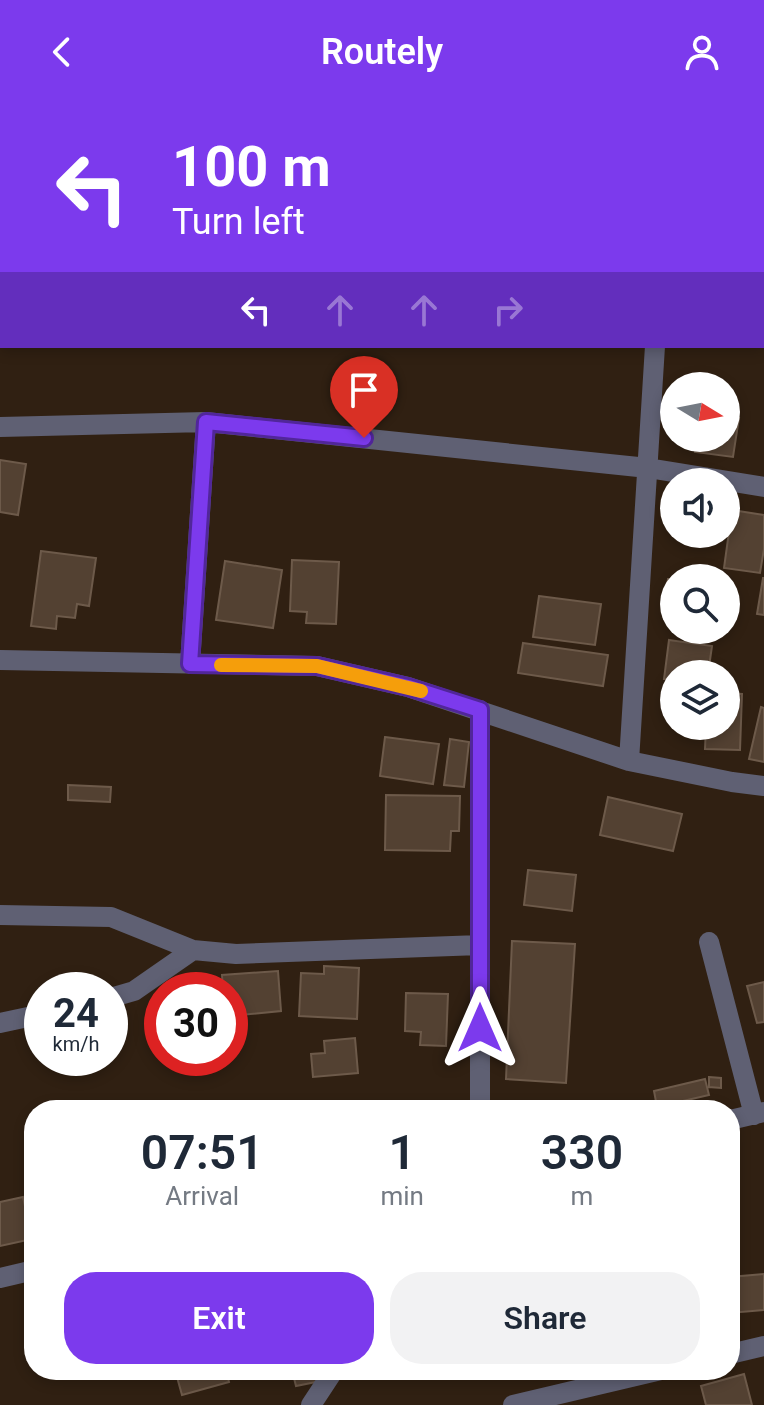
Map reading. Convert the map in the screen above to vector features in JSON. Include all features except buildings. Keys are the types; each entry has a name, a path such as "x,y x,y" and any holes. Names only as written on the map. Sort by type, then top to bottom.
{"street":[{"path":"629,761 655,348"},
{"path":"190,664 206,422"},
{"path":"0,427 206,422 648,468 764,487"},
{"path":"0,660 317,666 408,687 629,761 764,786"},
{"path":"480,710 480,1100"},
{"path":"0,915 111,917 193,950 236,954 480,945"},
{"path":"709,942 759,1114"},
{"path":"128,993 193,950"},
{"path":"0,1023 24,1018"},
{"path":"0,1278 24,1272"},
{"path":"740,1352 764,1346"},
{"path":"311,1405 327,1380"},
{"path":"513,1405 619,1380"}],"slow traffic":[{"path":"221,665 317,666 421,691"}],"route":[{"path":"364,438 206,422 190,664 317,666 408,687 480,710 480,1028"}]}
